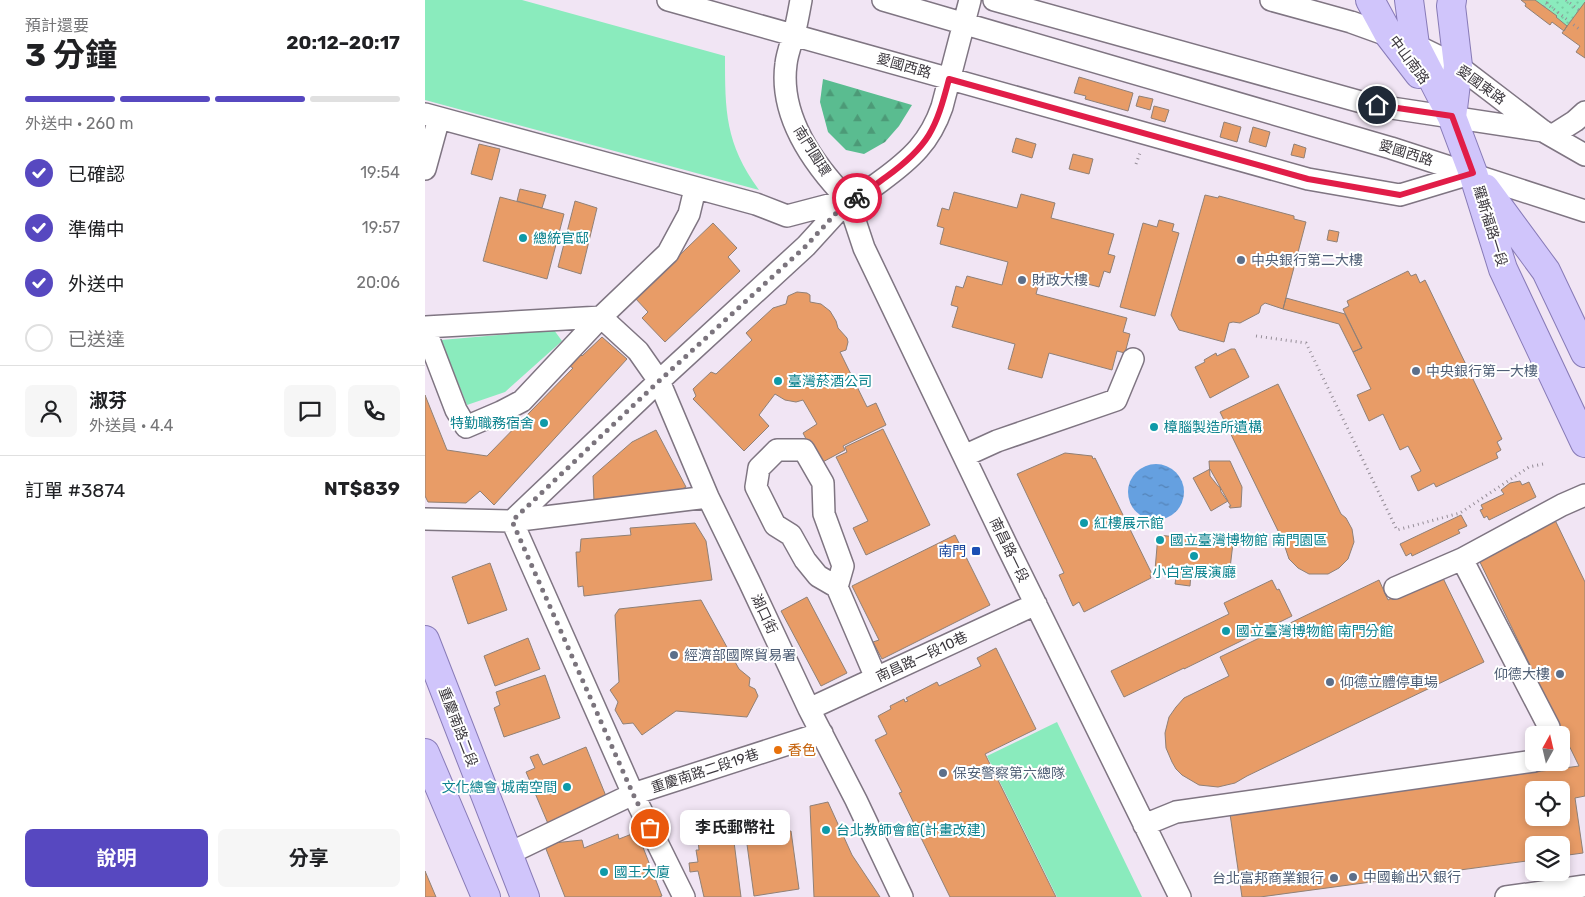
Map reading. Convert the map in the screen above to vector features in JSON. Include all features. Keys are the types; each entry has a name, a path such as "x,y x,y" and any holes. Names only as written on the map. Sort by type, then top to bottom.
{"main road":[{"name":"中山南路","path":"1369,0 1389,35 1452,116"},
{"name":"中山南路","path":"1409,0 1415,45 1452,116 1473,173"},
{"name":"中山南路","path":"1452,0 1451,6 1458,66 1452,116"},
{"name":"羅斯福路一段","path":"1473,173 1547,270 1585,353"},
{"name":"羅斯福路一段","path":"1473,173 1503,269 1585,443"},
{"name":"重慶南路二段","path":"425,640 525,897"},
{"path":"425,753 486,897"}],"street":[{"name":"愛國西路","path":"668,0 1308,179 1400,195 1473,173"},
{"name":"南門圓環","path":"801,0 786,64 785,92 792,119 822,170 848,200"},
{"name":"愛國西路","path":"883,0 1473,173"},
{"path":"425,169 432,116 695,189 756,204 787,216 859,197 896,170 927,139 937,120 965,24 970,0"},
{"path":"994,0 1372,105 1452,116"},
{"path":"1271,0 1351,22 1415,45"},
{"name":"愛國東路","path":"1415,45 1458,66 1548,133 1585,155"},
{"path":"1548,133 1575,121 1585,112"},
{"name":"愛國東路","path":"1452,116 1548,133"},
{"path":"1473,173 1585,211"},
{"path":"601,317 425,328 456,410 466,427 501,412 522,400 601,317 668,253 689,214 695,189"},
{"path":"512,521 659,381 806,246 848,200"},
{"name":"南昌路一段","path":"848,200 864,248 1180,897"},
{"name":"湖口街","path":"601,317 638,351 659,381 708,497 809,710 856,800 902,897"},
{"path":"964,456 997,441 1116,400 1133,359"},
{"path":"837,587 843,566 825,514 823,483 804,450 777,450 759,468 756,487 775,525 791,535 805,560 818,576 837,587 876,678"},
{"path":"1395,588 1462,559 1585,495"},
{"path":"425,519 512,521 708,497"},
{"path":"512,521 633,794 684,897"},
{"path":"1462,559 1548,726"},
{"name":"南昌路一段10巷","path":"809,710 1036,604"},
{"name":"重慶南路二段19巷","path":"508,854 633,794 822,734"},
{"path":"1144,825 1176,812 1525,762"},
{"path":"1506,897 1585,886"}],"path":[{"path":"1566,0 1579,10"},
{"path":"1546,3 1579,29"},
{"path":"1136,164 1139,153 1145,154"},
{"path":"1256,336 1306,343 1397,530 1460,513 1529,467 1543,464"}],"green space":[{"path":"425,0 522,0 725,56 729,126 739,157 759,190 425,100"},
{"path":"1529,0 1585,0 1585,41"},
{"path":"823,79 912,105 899,126 885,142 864,154 846,150 828,132 820,102"},
{"path":"554,330 562,341 505,392 467,405 441,340"},
{"path":"1057,722 1142,897 1057,897 987,756"}],"water":[{"path":"1150,464 1162,464 1172,468 1180,476 1184,492 1180,508 1172,516 1162,520 1150,520 1140,516 1132,508 1128,498 1128,486 1132,476 1140,468"}],"building":[{"path":"1521,0 1535,0 1567,26 1564,31 1552,22 1550,25 1525,6 1526,4"},
{"path":"1585,2 1585,58 1576,52 1580,46 1562,33"},
{"path":"1079,77 1133,93 1128,111 1085,99 1086,96 1074,93"},
{"path":"1139,96 1153,99 1150,110 1136,106"},
{"path":"1154,106 1169,110 1165,122 1151,118"},
{"path":"1224,122 1241,127 1237,142 1220,137"},
{"path":"1253,127 1270,132 1266,147 1249,142"},
{"path":"1016,138 1036,144 1032,158 1012,152"},
{"path":"479,144 500,149 492,180 471,174"},
{"path":"1294,144 1306,148 1304,158 1291,155"},
{"path":"1073,154 1093,159 1089,174 1069,169"},
{"path":"520,189 546,195 542,208 517,201"},
{"name":"財政大樓","path":"954,192 1017,208 1021,194 1055,203 1051,218 1114,234 1108,254 1115,256 1110,273 1104,271 1099,287 1042,272 1036,294 1127,318 1123,332 1130,334 1125,353 1117,351 1112,370 1049,353 1042,378 1008,369 1015,344 952,327 958,307 951,305 956,286 963,288 967,276 1002,285 1008,262 940,244 944,228 937,226 942,208 949,210"},
{"name":"中央銀行第二大樓","path":"1205,195 1218,198 1219,196 1294,216 1294,219 1306,222 1283,309 1265,303 1261,306 1259,313 1240,323 1229,323 1224,342 1179,330 1171,315"},
{"name":"總統官邸","path":"500,197 564,214 547,279 483,261"},
{"path":"575,201 597,208 581,274 558,267"},
{"path":"1159,220 1174,224 1172,231 1179,233 1155,316 1120,307 1143,223 1157,227"},
{"path":"713,223 737,248 728,257 740,271 665,342 642,318 648,312 635,298"},
{"path":"1329,230 1339,232 1337,242 1327,240"},
{"name":"中央銀行第一大樓","path":"1408,271 1411,276 1416,274 1420,283 1425,280 1502,439 1497,442 1501,450 1496,453 1498,458 1436,487 1434,483 1418,491 1411,476 1421,471 1408,446 1400,450 1383,414 1369,421 1357,395 1371,389 1353,352 1362,348 1343,309 1349,306 1347,301"},
{"name":"臺灣菸酒公司","path":"797,292 807,293 810,295 810,302 821,304 830,311 838,328 847,338 846,350 840,352 867,407 876,403 886,425 843,446 845,450 819,464 803,433 817,424 803,400 796,402 785,400 775,394 759,415 769,426 744,451 693,399 696,396 693,389 711,372 716,374 752,340 746,333 773,308 786,304 788,296"},
{"path":"1286,298 1345,314 1362,348 1353,352 1339,324 1283,309"},
{"name":"特勤職務宿舍","path":"602,337 627,359 494,505 480,491 466,503 428,502 425,496 425,395 447,450 487,456 573,368 568,365 579,353 582,356"},
{"path":"1235,349 1249,377 1210,398 1195,367 1216,353 1217,356"},
{"path":"1278,384 1341,514 1346,518 1352,529 1354,542 1348,559 1339,568 1328,574 1309,574 1298,568 1289,559 1283,541 1220,412"},
{"path":"883,429 930,525 866,555 853,528 868,521 836,457 847,452 845,447"},
{"path":"656,430 686,487 660,501 594,502 593,476 632,442"},
{"name":"紅樓展示館","path":"1065,453 1095,458 1152,574 1150,575 1151,578 1084,612 1079,602 1073,606 1059,575 1064,573 1017,474"},
{"path":"1209,461 1230,461 1242,487 1241,507 1230,508 1229,506 1231,506 1221,492 1220,487 1210,476"},
{"path":"1210,469 1228,501 1211,511 1193,478"},
{"path":"1520,481 1522,485 1529,482 1536,497 1489,520 1487,516 1484,518 1480,510 1483,509 1481,505 1504,494 1501,490 1510,483"},
{"path":"1461,515 1467,526 1458,530 1460,533 1412,556 1411,553 1406,556 1400,544"},
{"name":"仰德大樓","path":"1555,520 1585,582 1585,796 1575,798 1583,853 1570,855 1570,836 1525,836 1525,861 1260,897 1242,897 1230,814 1543,771 1570,771 1570,767 1579,766 1570,747 1570,726 1560,726 1477,556"},
{"path":"695,523 706,541 712,580 584,596 583,586 578,587 576,552 580,552 581,539 631,535 630,528"},
{"path":"955,535 990,605 882,659 873,642 879,640 852,586"},
{"name":"小白宮展演廳","path":"1158,535 1233,543 1229,577 1191,573 1190,586 1175,584 1177,572 1155,570"},
{"path":"490,563 507,610 468,624 452,577"},
{"name":"仰德立體停車場","path":"1441,574 1484,662 1235,783 1218,787 1199,785 1176,769 1166,748 1165,733 1169,717 1184,698 1229,676 1220,657 1379,580 1388,600"},
{"name":"國立臺灣博物館 南門分館","path":"1272,580 1277,590 1279,589 1292,616 1124,697 1111,671 1229,614 1224,603"},
{"path":"807,597 847,673 821,686 781,611"},
{"name":"經濟部國際貿易署","path":"701,600 739,669 750,678 749,686 755,689 758,696 747,717 676,711 642,735 633,723 623,724 615,710 618,702 610,690 619,682 615,615 619,609"},
{"path":"528,638 540,669 495,686 484,656"},
{"name":"保安警察第六總隊","path":"996,648 1036,729 985,754 1056,897 950,897 899,793 902,792 875,740 887,734 878,716 891,709 890,706 904,699 905,702 908,701 906,698 937,682 939,686 981,666 977,658"},
{"path":"545,675 560,718 504,737 494,708 500,705 496,692"},
{"name":"文化總會 城南空間","path":"586,747 608,801 549,826 526,772 535,768 530,757 538,754 543,765"},
{"name":"台北教師會館(計畫改建)","path":"828,802 852,855 880,897 814,897 810,806"},
{"path":"732,826 741,897 704,897 698,871 690,872 689,863 698,862 696,850 699,850 697,831"},
{"path":"791,831 799,889 754,896 746,837"},
{"name":"國王大廈","path":"637,832 662,896 565,897 544,844 582,840 584,848 618,834 619,839"},
{"path":"425,871 436,897 425,897"}],"way so far":[{"path":"650,828 633,794 512,521 659,381 806,246 848,200 857,198"}],"place":[{"name":"總統官邸","path":"523,238"},
{"name":"中央銀行第二大樓","path":"1241,260"},
{"name":"財政大樓","path":"1022,280"},
{"name":"中央銀行第一大樓","path":"1416,371"},
{"name":"臺灣菸酒公司","path":"778,381"},
{"name":"特勤職務宿舍","path":"544,423"},
{"name":"樟腦製造所遺構","path":"1154,427"},
{"name":"紅樓展示館","path":"1084,523"},
{"name":"國立臺灣博物館 南門園區","path":"1160,540"},
{"name":"南門","path":"976,551"},
{"name":"小白宮展演廳","path":"1194,556"},
{"name":"國立臺灣博物館 南門分館","path":"1226,631"},
{"name":"經濟部國際貿易署","path":"674,655"},
{"name":"仰德大樓","path":"1560,674"},
{"name":"仰德立體停車場","path":"1330,682"},
{"name":"香色","path":"778,750"},
{"name":"保安警察第六總隊","path":"943,773"},
{"name":"文化總會 城南空間","path":"567,787"},
{"name":"李氏郵幣社","path":"650,828"},
{"name":"台北教師會館(計畫改建)","path":"826,830"},
{"name":"國王大廈","path":"604,872"},
{"name":"中國輸出入銀行","path":"1353,877"},
{"name":"台北富邦商業銀行","path":"1334,878"}],"route":[{"path":"857,198 914,155 927,139 942,107 949,79 1308,179 1400,195 1473,173 1452,116 1377,105"}]}
